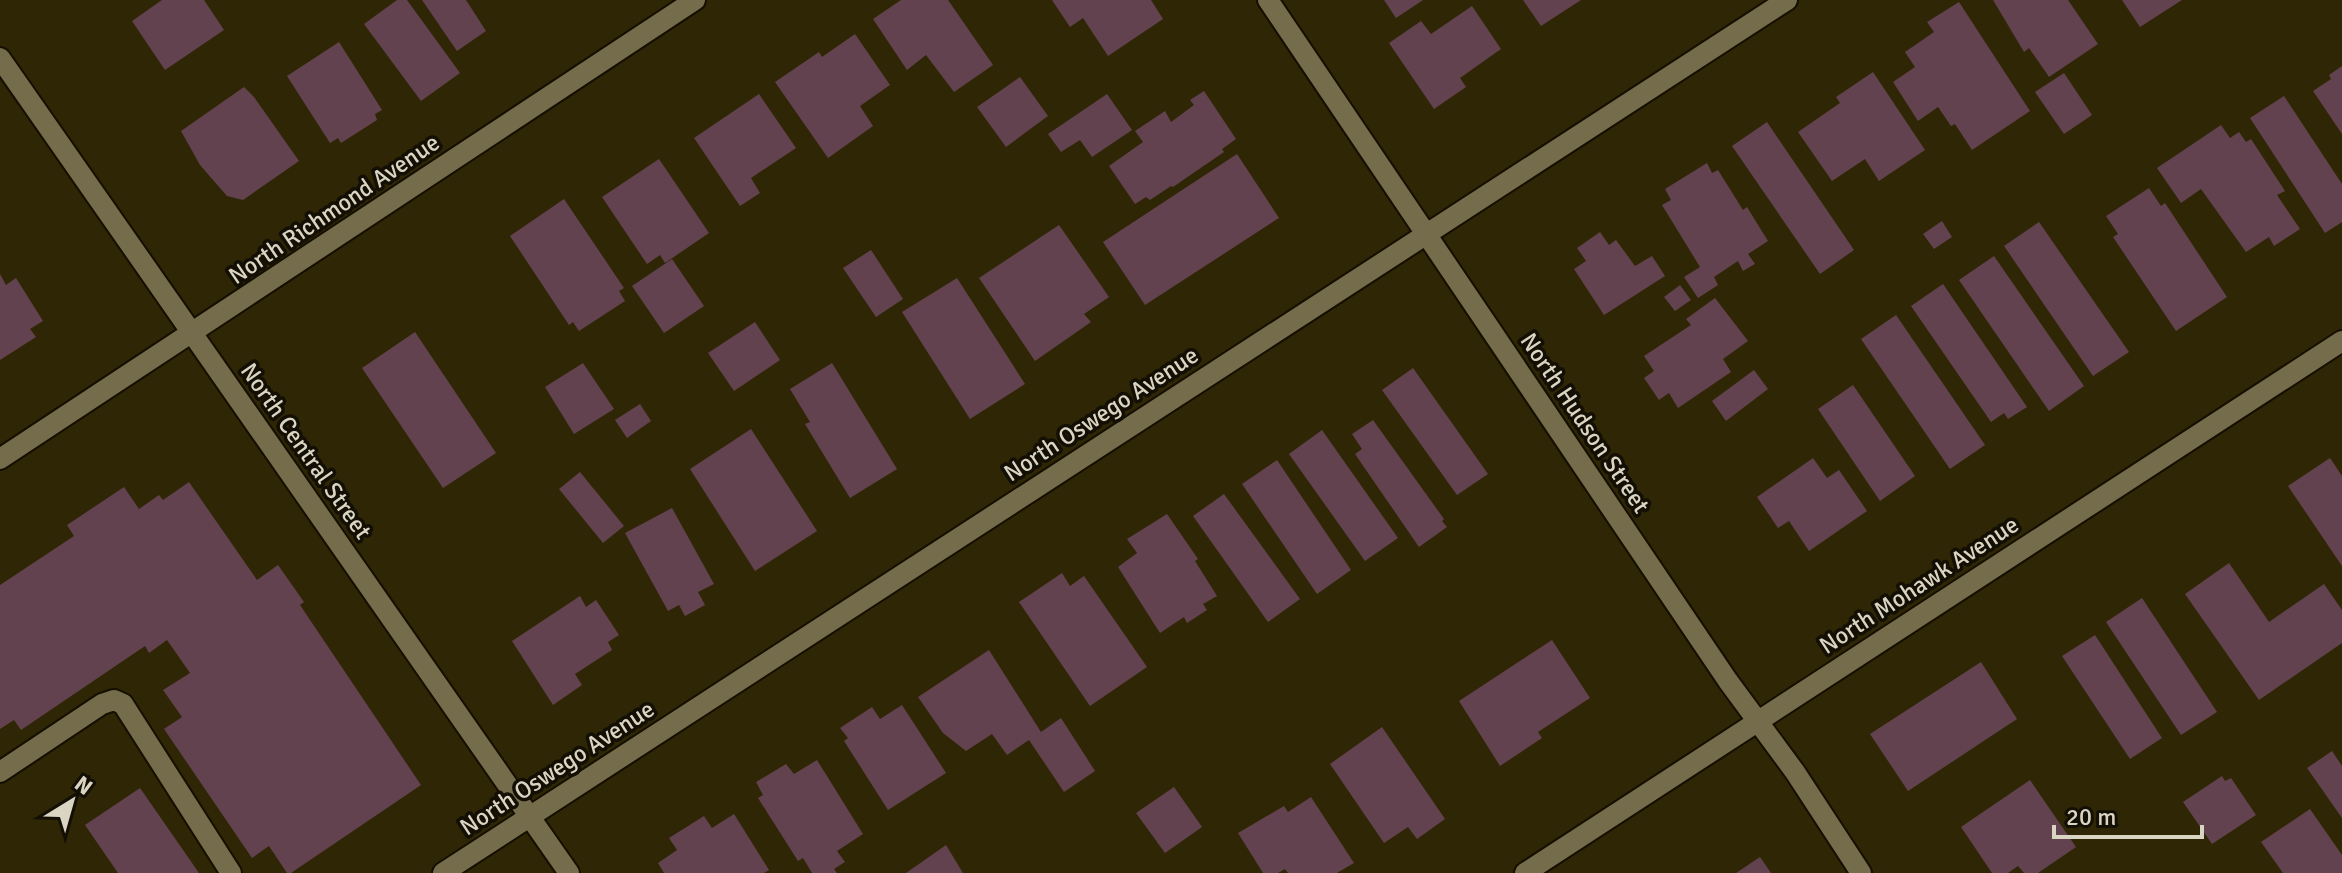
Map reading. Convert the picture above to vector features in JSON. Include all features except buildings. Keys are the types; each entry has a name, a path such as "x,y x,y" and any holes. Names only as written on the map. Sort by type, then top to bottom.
{"street":[{"name":"North Richmond Avenue","path":"0,459 695,0"},
{"name":"North Hudson Street","path":"1268,0 1861,873"},
{"name":"North Oswego Avenue","path":"443,873 1787,0"},
{"name":"North Central Street","path":"0,58 569,873"},
{"name":"North Mohawk Avenue","path":"1525,873 2342,341"},
{"path":"0,772 102,704 114,700 123,704 231,873"}]}
